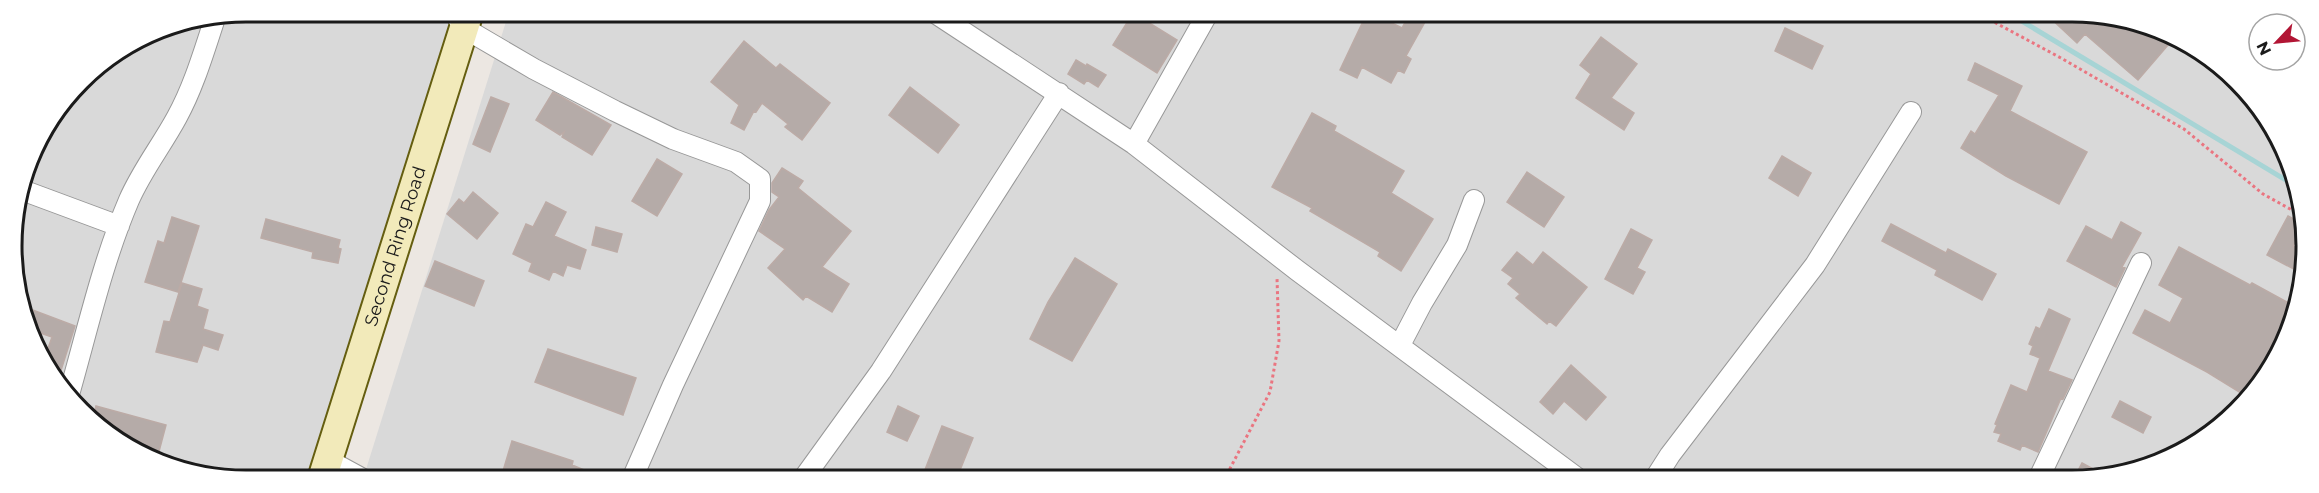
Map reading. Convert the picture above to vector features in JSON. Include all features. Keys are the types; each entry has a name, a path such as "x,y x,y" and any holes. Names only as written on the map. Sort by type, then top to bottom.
{"street":[{"name":"Second Ring Road","path":"325,470 461,22"},
{"path":"470,22 534,69 673,138 736,162 760,179 760,201 673,385 636,470"},
{"path":"949,22 1134,144 1327,292 1567,470"},
{"path":"1134,144 1203,22"},
{"path":"71,386 108,254 140,175 177,118 186,99 213,25"},
{"path":"810,470 881,371 1059,93"},
{"path":"1660,470 1815,266 1911,112"},
{"path":"29,193 119,226"},
{"path":"1400,345 1457,245 1474,200"},
{"path":"2043,470 2141,263"}],"path":[{"path":"1995,22 2184,129 2263,194 2294,211"},
{"path":"1229,470 1270,392 1279,341 1274,250"}],"shaded area":[{"path":"456,22 314,470 217,469 174,459 122,433 88,405 60,371 34,319 24,276 22,246 24,217 34,174 60,122 88,88 122,60 147,46 174,34 217,24"},
{"path":"506,22 2072,22 2102,24 2145,34 2172,46 2197,60 2231,88 2259,122 2273,147 2285,174 2295,217 2295,276 2285,319 2273,346 2250,383 2231,405 2197,433 2145,459 2102,469 366,470"}],"building":[{"path":"1127,22 1148,22 1177,40 1157,73 1113,45"},
{"path":"1363,22 1390,22 1402,28 1405,22 1425,22 1406,56 1411,59 1404,73 1398,70 1391,83 1362,67 1357,78 1340,70"},
{"path":"2055,22 2102,24 2145,34 2168,44 2138,80 2085,34 2077,43"},
{"path":"1785,28 1823,46 1812,69 1775,51"},
{"path":"1601,37 1637,64 1611,98 1634,113 1624,130 1576,98 1591,74 1580,65"},
{"path":"744,41 776,68 780,64 830,103 802,140 785,127 788,124 762,103 756,112 754,111 744,130 731,123 739,105 711,82"},
{"path":"1076,60 1106,75 1098,87 1087,80 1084,84 1068,74"},
{"path":"1975,63 2022,86 2010,111 2087,152 2059,204 2006,176 1961,148 1971,131 1975,134 1999,95 1968,80"},
{"path":"910,87 959,125 938,153 889,115"},
{"path":"553,92 611,125 592,155 562,137 564,132 560,135 536,120"},
{"path":"491,97 509,104 490,152 473,144"},
{"path":"1312,113 1336,126 1334,131 1404,171 1391,193 1433,219 1401,271 1378,256 1380,252 1310,211 1312,208 1272,187"},
{"path":"1782,156 1811,173 1798,196 1769,178"},
{"path":"657,159 682,174 657,216 632,201"},
{"path":"782,168 803,181 798,188 851,231 822,267 849,284 832,312 806,296 803,300 768,268 785,249 759,231 769,210 779,197 772,192 772,183"},
{"path":"1527,172 1564,197 1544,227 1507,202"},
{"path":"473,192 498,213 477,239 447,214 459,199 464,203"},
{"path":"546,202 566,212 554,236 586,250 580,269 567,265 563,276 553,271 549,280 529,271 532,263 513,254 526,224 533,227"},
{"path":"2288,216 2295,220 2296,241 2293,246 2296,248 2295,270 2267,255"},
{"path":"172,217 199,226 178,292 145,282 158,241 164,243"},
{"path":"266,219 340,240 338,263 312,258 313,252 261,238"},
{"path":"2121,222 2141,233 2122,267 2125,268 2116,287 2067,261 2086,226 2112,240"},
{"path":"1891,224 1946,253 1948,249 1996,274 1982,300 1935,275 1937,270 1882,241"},
{"path":"596,227 622,234 617,252 592,245"},
{"path":"1631,229 1652,240 1637,268 1645,272 1633,294 1605,279"},
{"path":"2179,247 2289,303 2273,346 2259,371 2242,393 2207,372 2133,333 2145,310 2170,323 2183,298 2159,285"},
{"path":"1517,252 1533,265 1543,252 1587,287 1556,326 1549,321 1547,324 1516,298 1520,294 1508,284 1513,278 1502,270"},
{"path":"1075,258 1117,284 1072,361 1030,339 1048,302"},
{"path":"435,261 484,281 474,306 425,286"},
{"path":"182,283 202,289 197,306 208,310 203,329 223,335 218,350 203,345 197,362 156,352 164,321 170,322"},
{"path":"2049,309 2070,319 2048,371 2072,380 2063,399 2061,398 2038,452 2022,445 2020,450 1998,441 2001,434 1994,432 1997,425 1995,424 2011,385 2027,392 2040,358 2030,354 2033,346 2029,344 2036,327 2040,329"},
{"path":"31,310 75,326 61,372 48,349 52,337 40,333"},
{"path":"548,349 636,378 623,415 535,382"},
{"path":"1571,365 1606,397 1586,420 1564,401 1553,414 1540,402"},
{"path":"2120,401 2151,417 2143,433 2112,417"},
{"path":"96,406 166,425 159,452 122,433 95,411"},
{"path":"898,406 919,416 907,441 887,432"},
{"path":"942,426 973,438 960,470 925,470"},
{"path":"512,441 573,461 572,465 584,470 503,470"},
{"path":"2082,463 2094,470 2087,470 2078,470"}],"waterway":[{"path":"2023,22 2287,181"}]}
